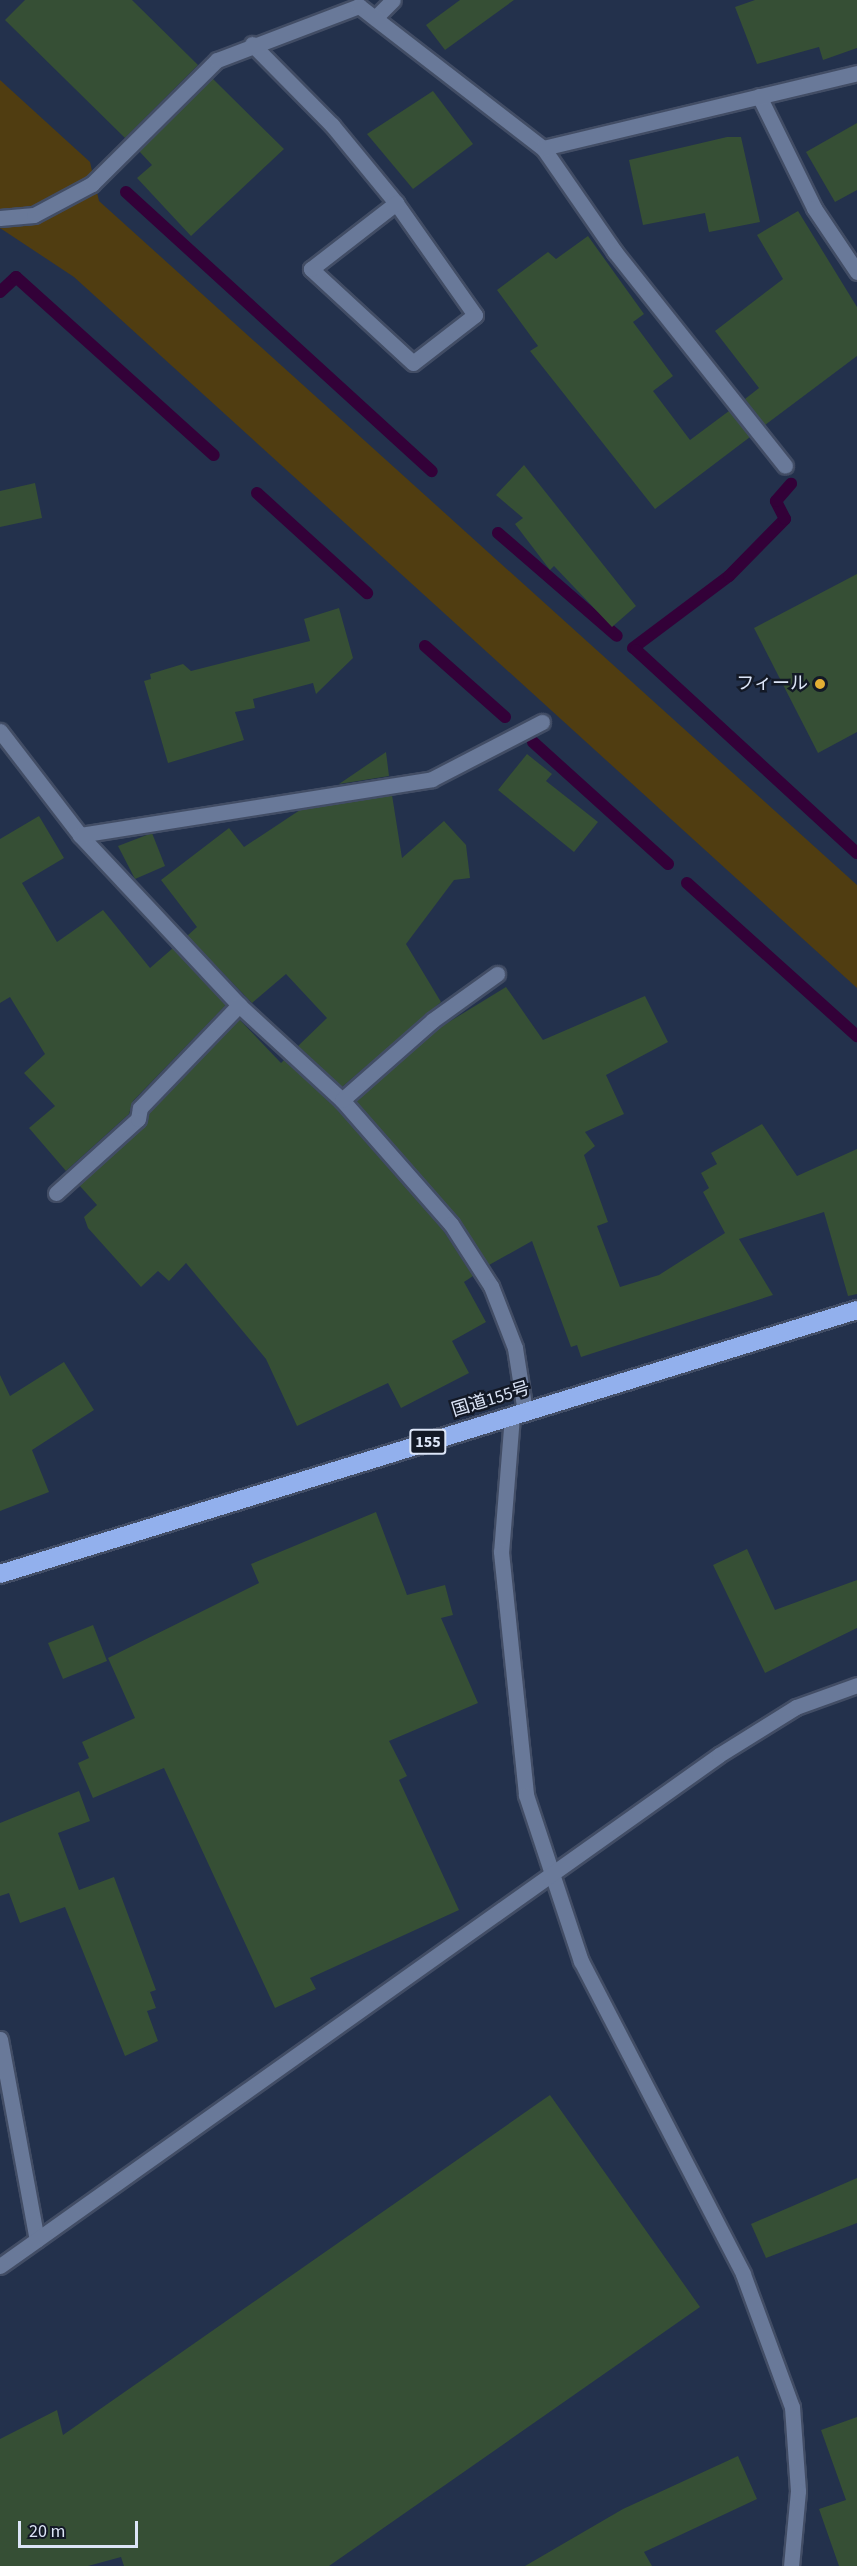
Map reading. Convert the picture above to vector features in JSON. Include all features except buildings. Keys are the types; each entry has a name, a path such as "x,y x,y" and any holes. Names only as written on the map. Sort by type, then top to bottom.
{"highway":[{"name":"国道155号","path":"0,1574 857,1310"}],"street":[{"path":"375,18 393,0"},
{"path":"0,218 34,215 92,184 217,60 252,44 359,6 543,148 615,252 785,466"},
{"path":"252,44 332,124 396,203 475,315 413,363 311,268 396,203"},
{"path":"543,148 857,73"},
{"path":"759,96 814,208 857,272"},
{"path":"80,835 432,779 542,722"},
{"path":"0,731 80,835 239,1005 342,1100 451,1224 491,1286 514,1348 518,1414 501,1552 507,1643 526,1796 581,1961 743,2274 792,2407 798,2491 791,2566"},
{"path":"342,1100 433,1020 497,974"},
{"path":"56,1193 138,1119 140,1108 239,1005"},
{"path":"0,2266 719,1755 796,1707 857,1685"},
{"path":"0,2039 37,2240"}],"shaded area":[{"path":"0,80 90,162 99,201 857,885 857,988 74,277 0,228"}],"waterway":[{"path":"126,192 432,471"},
{"path":"0,292 16,277 214,455"},
{"path":"633,648 729,576 785,519 776,501 791,484"},
{"path":"257,493 367,593"},
{"path":"498,533 617,636"},
{"path":"425,646 505,717"},
{"path":"636,650 857,853"},
{"path":"533,742 668,864"},
{"path":"687,883 857,1036"}],"place":[{"name":"フィール","path":"820,684"}]}
